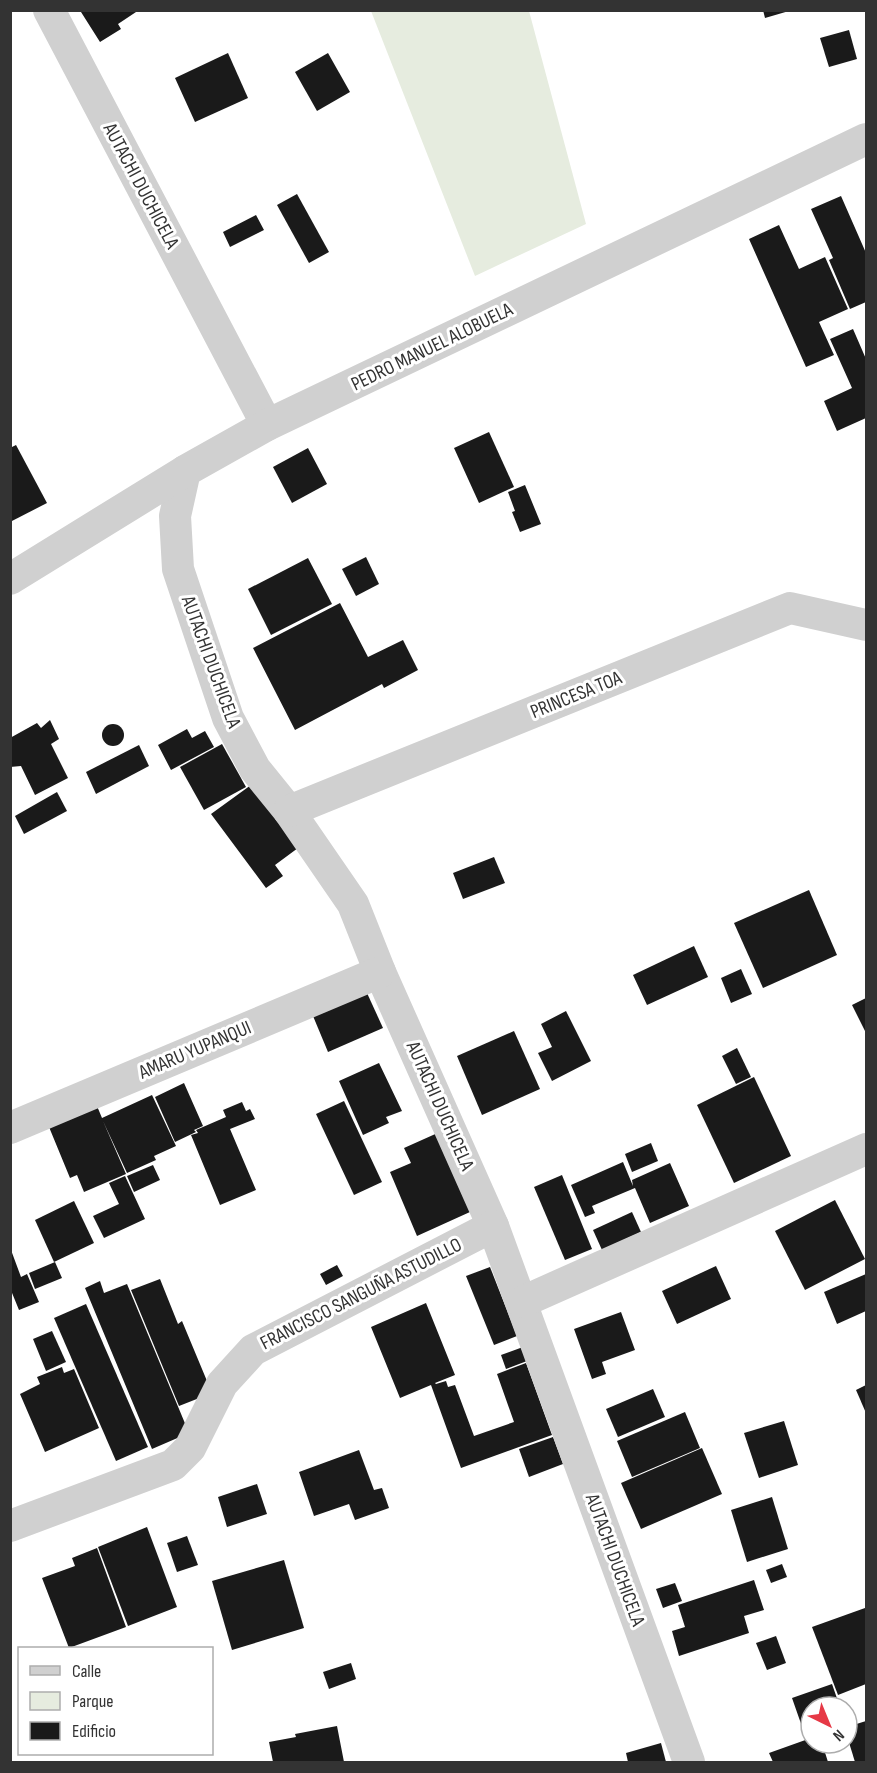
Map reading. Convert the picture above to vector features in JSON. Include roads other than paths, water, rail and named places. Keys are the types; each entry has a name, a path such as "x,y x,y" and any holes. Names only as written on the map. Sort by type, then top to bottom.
{"street":[{"name":"AUTACHI DUCHICELA","path":"49,10 267,425"},
{"name":"PEDRO MANUEL ALOBUELA","path":"10,579 185,471 267,425 867,139"},
{"name":"AUTACHI DUCHICELA","path":"185,471 175,516 178,569 228,718 255,769 289,811 353,904 380,972 493,1226 688,1762"},
{"name":"PRINCESA TOA","path":"289,811 790,608 867,625"},
{"name":"AMARU YUPANQUI","path":"10,1128 380,972"},
{"path":"522,1302 867,1149"},
{"name":"FRANCISCO SANGUÑA ASTUDILLO","path":"10,1526 173,1465 190,1448 222,1384 253,1350 493,1226"}]}
